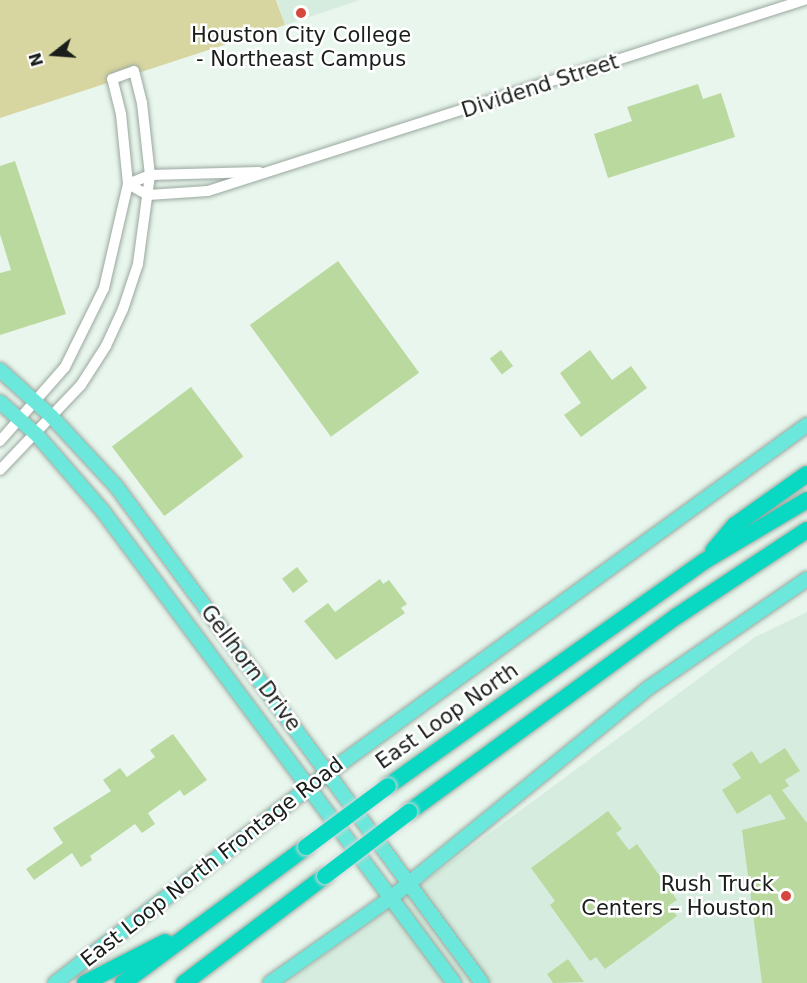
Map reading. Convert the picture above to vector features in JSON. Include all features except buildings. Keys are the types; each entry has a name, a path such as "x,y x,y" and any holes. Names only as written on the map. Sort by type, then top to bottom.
{"highway":[{"path":"703,562 735,525 807,474"},
{"name":"East Loop North","path":"123,983 388,786 703,562 807,500"},
{"path":"184,983 409,812 766,556 807,530"},
{"path":"766,556 807,538"},
{"path":"86,983 211,918"}],"main road":[{"name":"Gellhorn Drive","path":"0,370 38,402 116,486 329,772 407,883 482,983"},
{"name":"Gellhorn Drive","path":"0,402 37,435 123,538 454,983"},
{"name":"East Loop North Frontage Road","path":"55,983 329,772 807,425"},
{"path":"123,538 144,523"},
{"path":"270,983 392,897 647,689 807,579"},
{"path":"206,650 226,635"}],"street":[{"name":"Dividend Street","path":"148,195 208,192 804,0"},
{"path":"0,441 38,402 79,344 104,288 128,184 121,114 112,79 134,71 142,103 150,175 138,264 123,309 81,385 37,435 0,470"},
{"name":"Dividend Street","path":"128,184 150,175 277,171"},
{"path":"128,184 148,195"}],"shaded area":[{"path":"0,0 276,0 285,25 0,118"},
{"name":"Houston City College - Northeast Campus","path":"277,0 360,0 285,25"},
{"path":"807,612 807,983 287,983 755,637"}],"place":[{"name":"Houston City College - Northeast Campus","path":"301,13"},
{"name":"Rush Truck Centers – Houston","path":"786,896"}]}
